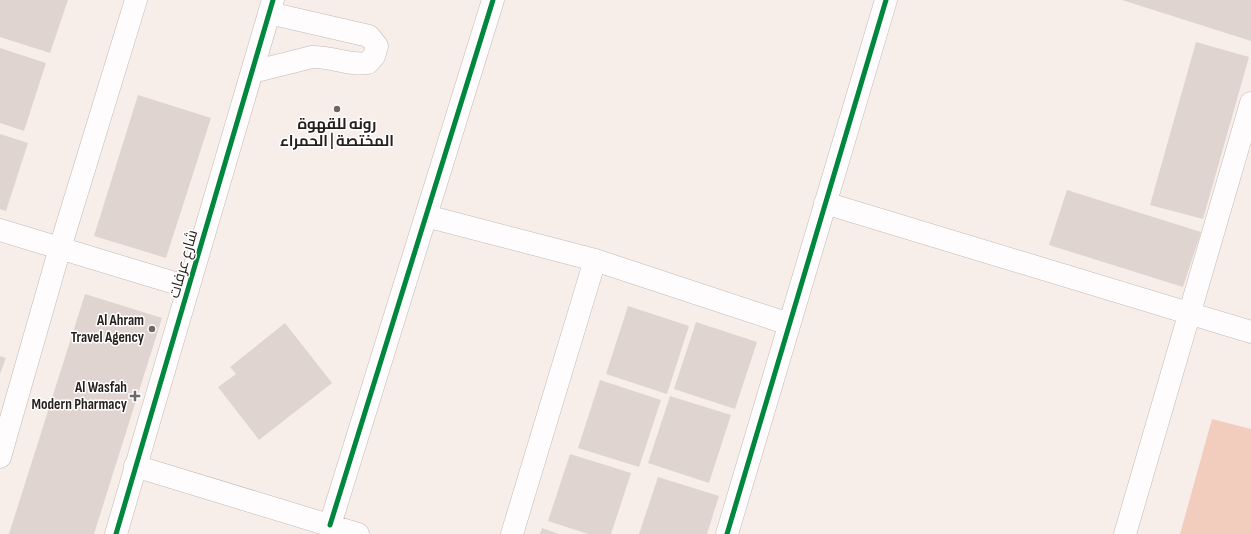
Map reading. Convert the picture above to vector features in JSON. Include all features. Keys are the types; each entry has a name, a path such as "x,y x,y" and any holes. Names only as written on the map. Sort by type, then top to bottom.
{"street":[{"path":"0,457 60,248 136,0"},
{"path":"330,526 493,0"},
{"path":"727,534 886,0"},
{"path":"252,72 312,56 320,56 360,64 368,63 374,56 378,46 369,36 317,24 271,7"},
{"name":"شارع عرفات","path":"116,534 271,7"},
{"path":"312,56 317,24"},
{"path":"1125,534 1251,103"},
{"path":"825,203 1251,332"},
{"path":"426,216 595,260 789,324"},
{"path":"0,230 188,287"},
{"path":"512,534 595,260"},
{"path":"135,466 358,534"}],"shaded area":[{"path":"1212,419 1251,429 1251,534 1180,534"}],"building":[{"path":"0,0 68,0 50,53 0,37"},
{"path":"1122,0 1251,0 1251,41"},
{"path":"1196,42 1249,57 1203,219 1150,205"},
{"path":"0,48 46,63 24,131 0,123"},
{"path":"138,95 211,118 166,258 94,236"},
{"path":"0,134 28,143 6,211 0,209"},
{"path":"1067,190 1201,232 1183,287 1049,245"},
{"path":"85,294 162,318 94,534 9,534"},
{"path":"628,306 689,326 667,394 606,374"},
{"path":"696,322 757,342 735,409 674,389"},
{"path":"285,323 332,383 259,440 218,387 236,374 230,367"},
{"path":"0,356 6,358 0,374"},
{"path":"600,380 661,400 639,467 578,448"},
{"path":"670,396 731,415 709,483 648,463"},
{"path":"570,454 631,473 611,534 588,534 548,521"},
{"path":"658,477 719,496 707,534 639,534"},
{"path":"542,528 559,534 540,534"}],"cycle path":[{"path":"116,534 273,0"},
{"path":"330,525 493,0"},
{"path":"727,534 886,0"}],"place":[{"name":"رونه للقهوة المختصة | الحمراء","path":"337,109"},
{"name":"Al Ahram Travel Agency","path":"152,329"},
{"name":"Al Wasfah Modern Pharmacy","path":"135,396"}]}
